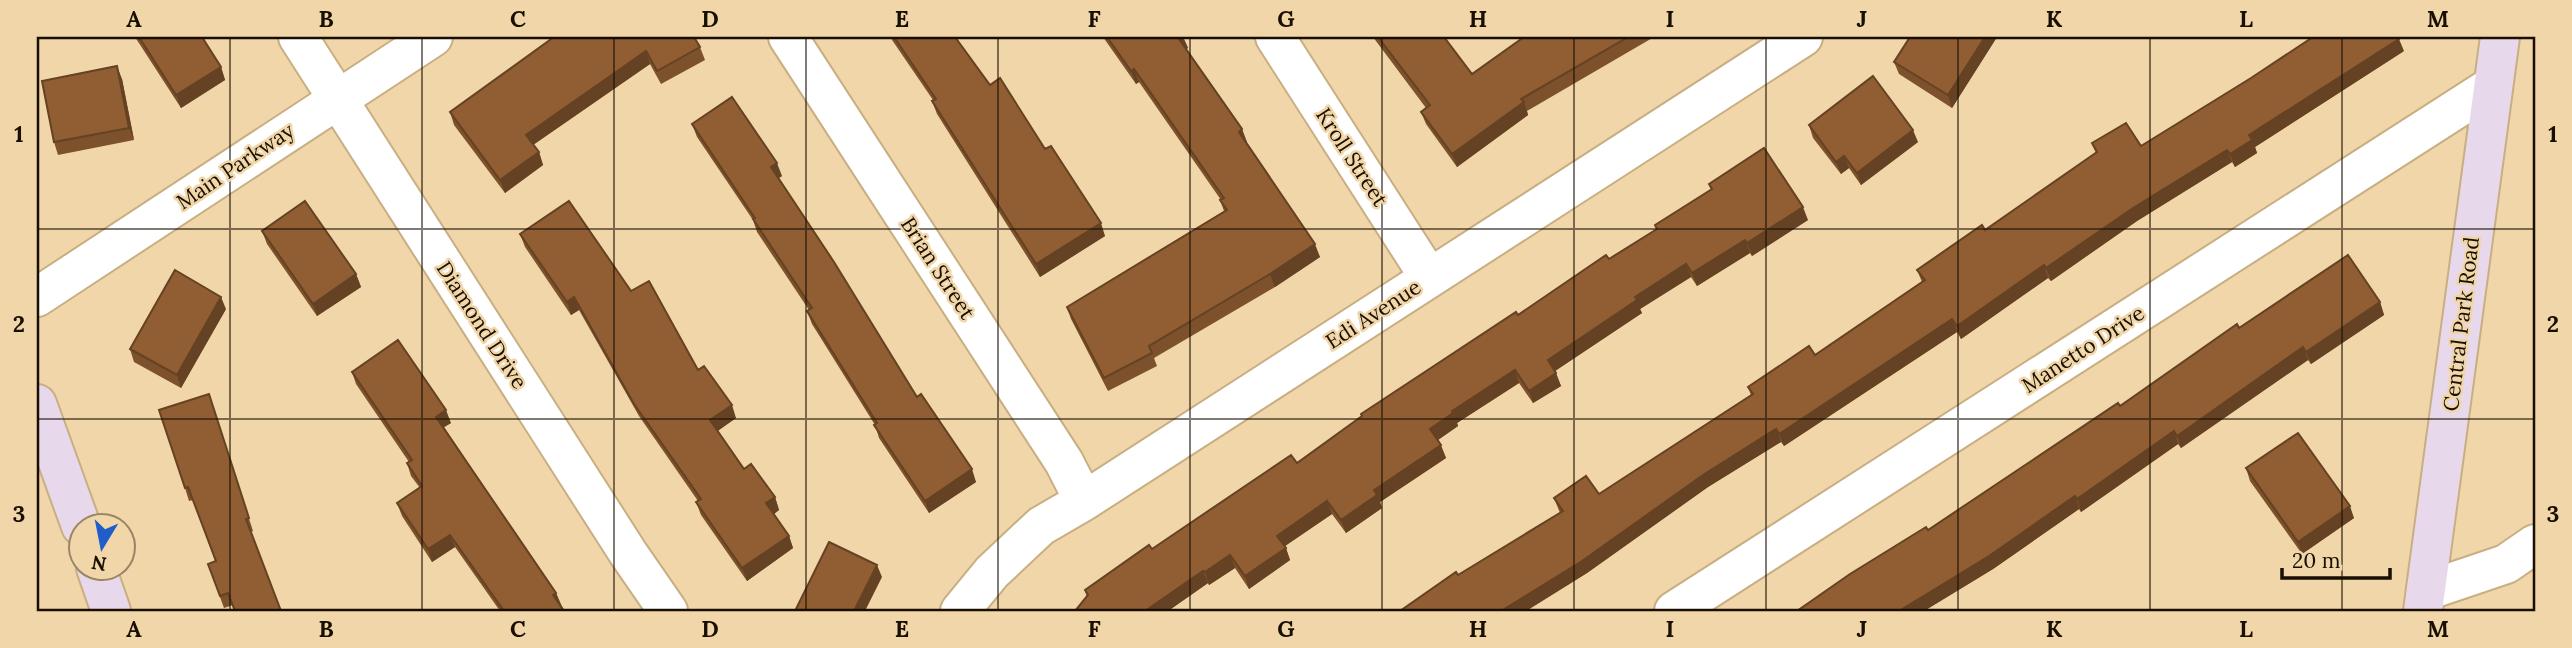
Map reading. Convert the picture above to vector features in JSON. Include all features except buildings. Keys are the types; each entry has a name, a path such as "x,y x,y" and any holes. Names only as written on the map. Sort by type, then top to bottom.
{"street":[{"name":"Diamond Drive","path":"298,37 628,553 668,611"},
{"name":"Main Parkway","path":"37,297 433,37"},
{"name":"Brian Street","path":"788,37 1064,462 1084,501"},
{"name":"Kroll Street","path":"1275,37 1429,277"},
{"name":"Edi Avenue","path":"960,611 992,572 1041,526 1084,501 1803,37"},
{"name":"Central Park Road","path":"2425,601 2500,37"},
{"name":"Manetto Drive","path":"1674,611 2492,86"},
{"path":"37,404 75,512"},
{"path":"2425,601 2506,564 2535,544"},
{"path":"101,582 111,611"}]}
